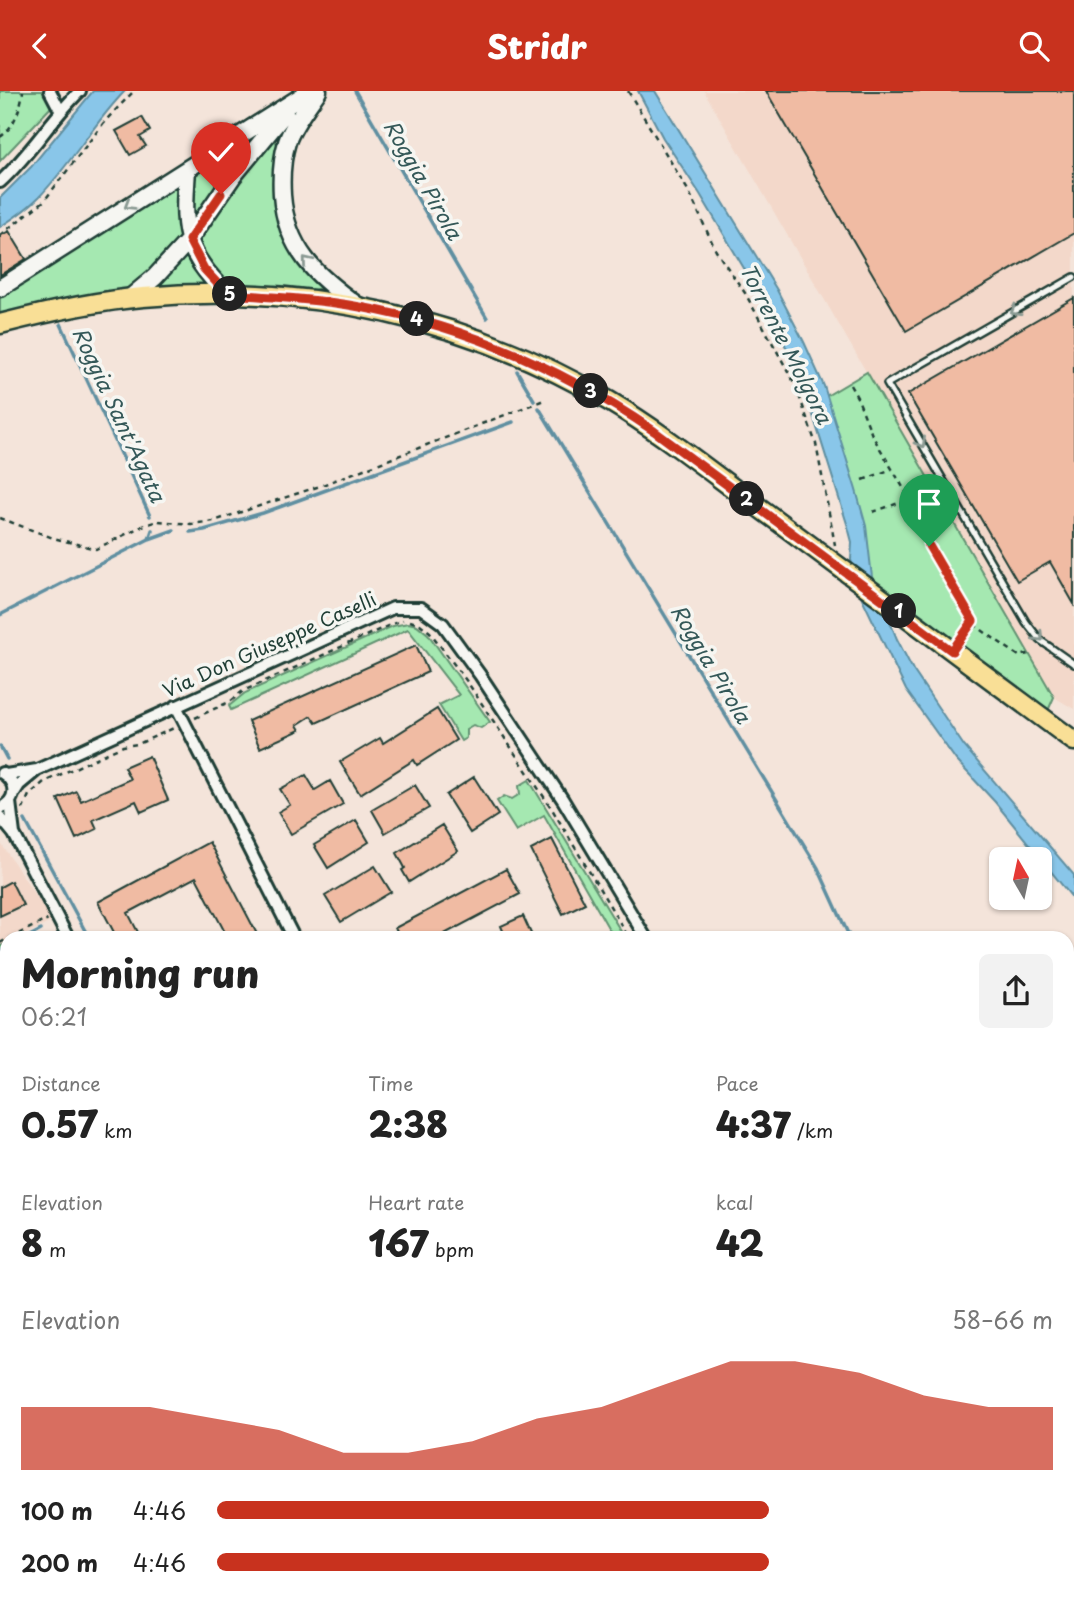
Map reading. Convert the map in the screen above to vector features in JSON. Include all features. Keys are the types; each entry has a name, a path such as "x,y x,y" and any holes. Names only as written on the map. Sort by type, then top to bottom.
{"main road":[{"path":"0,324 76,307 130,299 227,294 307,299 358,306 457,331 528,360 590,390 654,431 1074,741"}],"street":[{"path":"50,91 60,110"},
{"path":"0,182 23,158 60,110 80,91"},
{"path":"318,91 287,142 281,180 285,215 294,243 307,262 358,306"},
{"path":"0,288 187,169 269,123 305,94"},
{"path":"130,299 155,277 189,240 269,123"},
{"path":"187,169 184,214 189,240 204,269 227,294"},
{"name":"Via Don Giuseppe Caselli","path":"8,801 19,785 37,770 176,706 393,608 425,610 441,623 480,675 563,800 642,931"},
{"path":"176,706 290,931"},
{"name":"Via Don Giuseppe Caselli","path":"3,774 37,770"},
{"path":"3,774 13,783 8,801 14,834"},
{"path":"0,817 14,834 64,931"}],"lane":[{"path":"1074,277 887,384 1026,622 1040,640 1074,664"}],"path":[{"path":"0,137 10,128 23,91"},
{"path":"0,235 44,201 105,121 134,91"},
{"path":"628,91 689,192 716,251 745,293 795,384 816,444 845,570"},
{"path":"849,385 858,399 872,435 910,499 924,538 973,621 1013,653 1026,656 1033,653"},
{"path":"0,519 53,538 96,549 158,521 191,524 214,521 317,487 544,400"},
{"path":"863,480 892,469"},
{"path":"873,512 910,499"},
{"path":"12,822 23,815 26,799 44,782 123,746 138,744 185,723 231,701 243,691 394,622 404,620 419,623 430,632 468,683 552,809 625,931"},
{"path":"952,651 973,621"},
{"path":"24,931 46,920 51,929"}],"shaded area":[{"path":"704,91 1074,91 1074,709 1054,697"},
{"path":"0,842 53,921 32,931 0,931"}],"green space":[{"path":"0,91 44,91 52,106 0,161"},
{"path":"265,125 281,150 276,197 320,288 312,291 203,285 131,290 0,317 0,295"},
{"path":"867,372 1054,697 1044,720 870,589 818,401"},
{"path":"408,623 417,625 428,634 490,722 481,728 473,725 466,729 466,738 461,741 439,705 459,695 408,629 231,710 229,706 245,693 393,626"},
{"path":"529,780 621,931 610,931 544,815 516,831 497,801 504,796 512,799 520,794 519,786"}],"water":[{"path":"93,91 125,91 39,197 0,227 0,198 31,167"},
{"name":"Torrente Molgora","path":"638,91 655,91 777,290 804,342 824,386 856,490 866,526 872,577 897,639 913,670 964,746 1050,847 1031,847 956,760 906,690 861,596 851,560 852,542 848,527 801,377 761,297 700,194 663,138"},
{"name":"Torrente Molgora","path":"1052,849 1074,875 1074,900 1052,873"}],"building":[{"path":"766,91 1074,91 1074,233 906,331"},
{"path":"142,117 150,131 140,137 146,146 130,155 116,131"},
{"path":"9,231 26,259 0,275 0,236"},
{"path":"1074,298 1074,604 1050,562 1017,581 908,394"},
{"path":"416,645 428,672 316,723 311,716 297,725 300,730 260,748 248,721"},
{"path":"437,709 456,740 417,765 414,760 360,794 340,762 380,738 383,743"},
{"path":"149,756 168,800 141,812 136,801 93,820 97,829 76,839 58,799 76,791 81,801 130,779 124,767"},
{"path":"306,775 315,790 330,781 343,804 291,834 278,812 290,805 280,789"},
{"path":"474,777 498,815 470,833 446,795"},
{"path":"415,785 429,808 385,833 372,810"},
{"path":"356,820 369,842 328,868 314,845"},
{"path":"442,825 458,851 409,882 397,853"},
{"path":"552,839 585,903 563,914 531,850"},
{"path":"209,842 255,931 224,931 196,877 128,913 137,931 113,931 98,902"},
{"path":"375,866 391,892 341,922 325,896"},
{"path":"506,869 520,894 450,931 396,931 395,928"},
{"path":"11,881 23,905 0,916 0,887"},
{"path":"523,916 530,931 503,931 501,926"}],"waterway":[{"name":"Roggia Pirola","path":"355,91 487,318"},
{"name":"Roggia Sant'Agata","path":"61,324 150,516"},
{"name":"Roggia Pirola","path":"517,371 534,400"},
{"name":"Roggia Pirola","path":"539,408 818,868 847,931"},
{"path":"190,532 263,513 513,422"},
{"name":"Roggia Sant'Agata","path":"0,615 149,539 152,530"},
{"path":"149,539 174,530"},
{"name":"Roggia Sant'Agata","path":"0,746 7,759"},
{"name":"Roggia Sant'Agata","path":"25,820 85,931"}],"route":[{"path":"221,194 189,240 199,262 227,294 307,299 358,306 423,321 494,345 560,375 590,390 654,431 952,651 973,621 929,546"}]}
